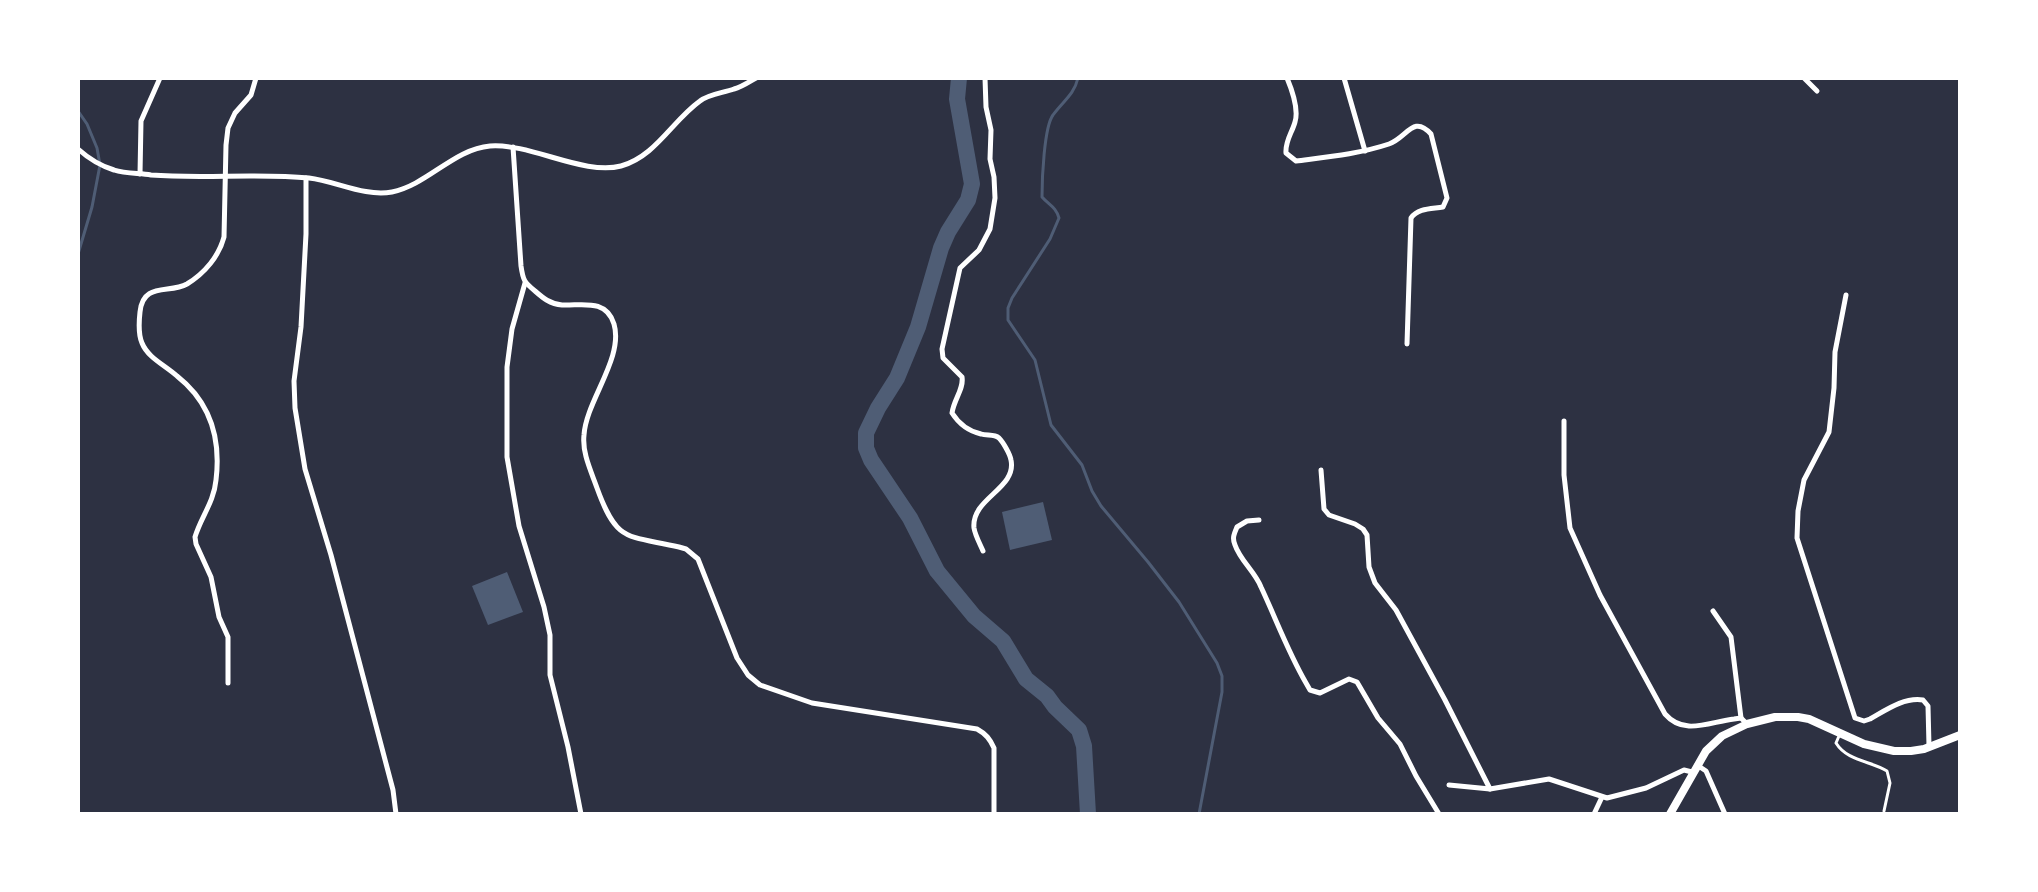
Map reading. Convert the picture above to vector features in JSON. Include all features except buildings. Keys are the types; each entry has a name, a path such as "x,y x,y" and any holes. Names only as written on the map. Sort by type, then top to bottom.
{"main road":[{"path":"1670,814 1706,751 1744,721 1775,717 1809,719 1864,744 1886,750 1911,751 1960,735"}],"street":[{"path":"140,174 141,121 160,78"},
{"path":"228,683 228,637 219,617 211,577 195,537 214,493 217,476 214,429 210,416 196,395 149,354 140,337 140,310 146,297 158,289 176,288 199,275 221,249 228,128 235,113 251,95 256,78"},
{"path":"78,149 115,170 140,174 306,178 387,193 414,183 473,151 493,146 513,147 600,168 631,163 649,152 702,99 738,88 756,78"},
{"path":"983,551 974,528 975,516 982,504 1008,478 1011,458 999,438 965,428 952,413 953,403 963,384 962,377 943,358 942,349 960,268 979,250 990,229 995,198 985,78"},
{"path":"1287,78 1297,120 1285,145 1286,153 1296,161 1365,151 1393,143 1417,125 1431,134 1447,198 1443,207 1420,211 1411,218 1407,344"},
{"path":"1344,78 1365,151"},
{"path":"1804,78 1817,91"},
{"path":"513,147 521,266 525,283 512,329 507,367 507,457 519,526 550,635 550,675 581,814"},
{"path":"306,178 306,234 301,327 294,381 295,408 305,469 393,790 396,814"},
{"path":"525,283 546,301 560,305 584,303 601,307 614,324 609,364 587,418 584,445 606,513 615,526 625,534 686,549 698,559 737,658 748,675 760,685 812,703 977,729 985,733 994,748 994,814"},
{"path":"1846,295 1835,352 1829,432 1804,480 1797,538 1855,718 1864,721 1902,702 1915,698 1923,700 1928,706 1929,746"},
{"path":"1564,421 1564,475 1570,528 1600,595 1665,714 1681,726 1719,720 1744,721 1731,637 1713,611"},
{"path":"1321,470 1324,509 1329,515 1355,524 1367,535 1369,567 1375,583 1396,610 1490,789"},
{"path":"1259,520 1247,521 1237,527 1233,539 1254,572 1310,690 1320,693 1354,679 1378,718 1400,744 1439,814"},
{"path":"1449,785 1490,789 1549,779 1602,797 1646,788 1684,770 1694,769 1706,771 1725,814"},
{"path":"1594,814 1602,797"}],"lane":[{"path":"1840,734 1836,743 1839,748 1853,758 1887,771 1890,783 1884,811"}],"water":[{"path":"1043,502 1052,540 1010,550 1002,512"},
{"path":"507,572 523,612 488,625 472,586"}],"waterway":[{"path":"959,78 957,99 972,184 968,200 941,248 918,327 897,378 866,433 866,448 910,518 937,571 974,616 1003,641 1026,679 1079,730 1084,746 1088,814"},
{"path":"1078,78 1071,93 1053,115 1046,142 1042,197 1059,218 1050,239 1012,298 1008,320 1035,360 1051,425 1082,465 1101,506 1179,602 1217,663 1222,676 1222,692 1199,814"},
{"path":"78,111 97,148 100,165 78,254"}]}
